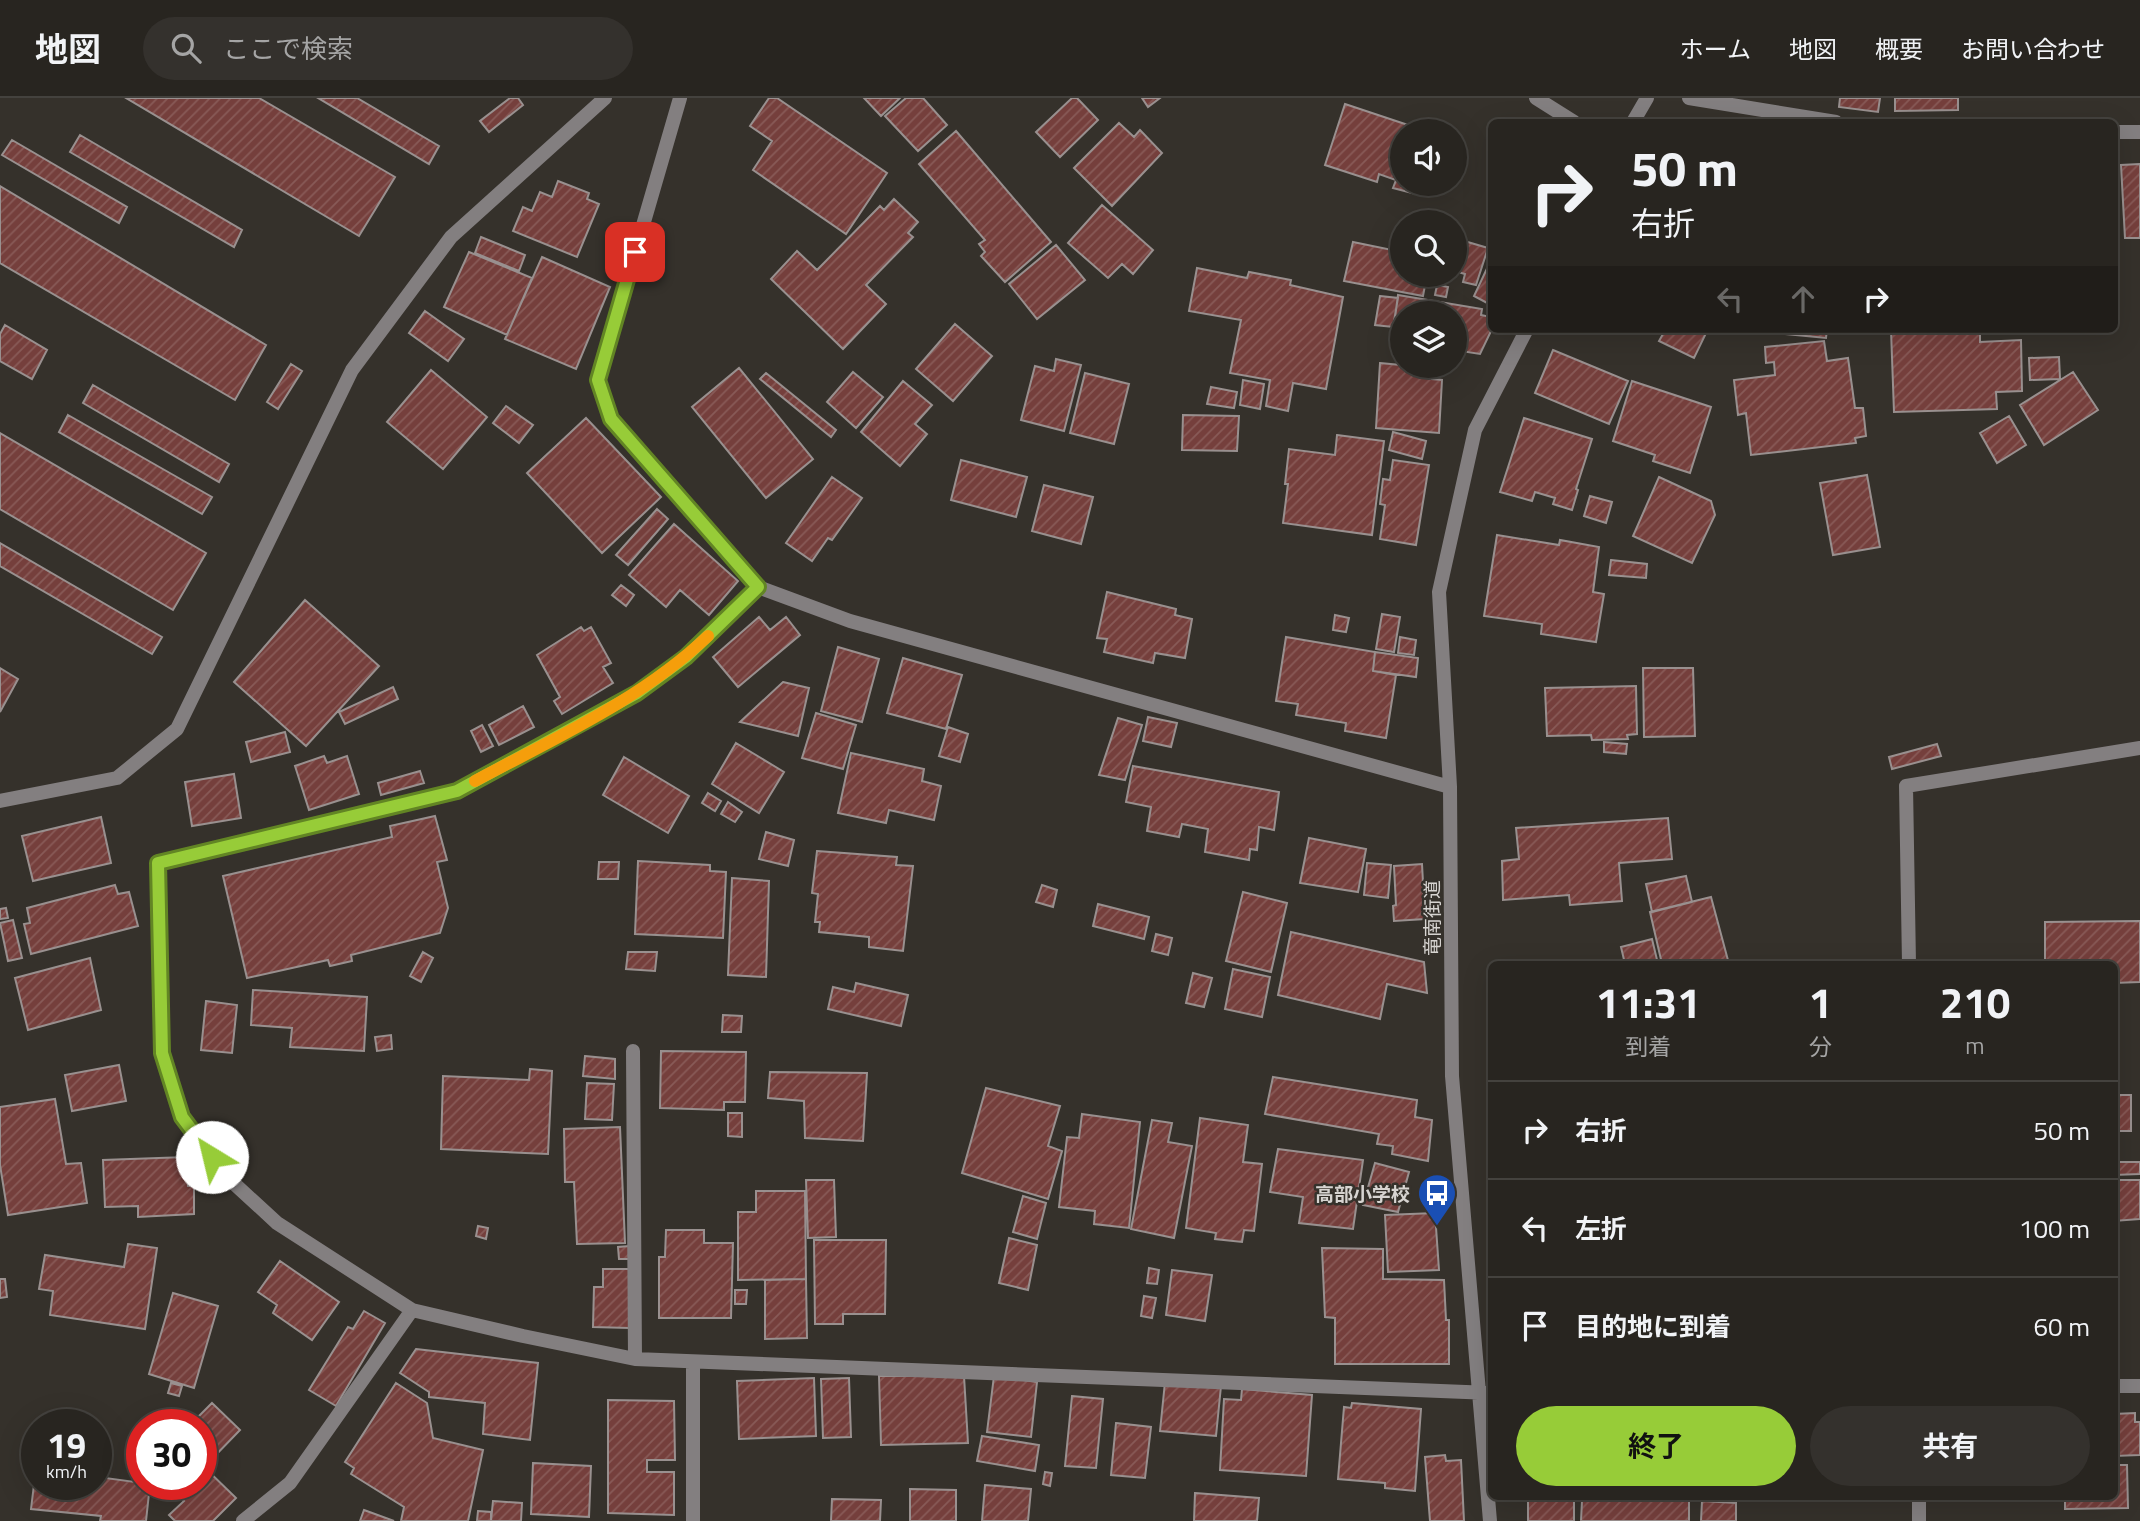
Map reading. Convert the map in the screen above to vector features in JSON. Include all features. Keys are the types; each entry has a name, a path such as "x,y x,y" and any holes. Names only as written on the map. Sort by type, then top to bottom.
{"street":[{"path":"0,801 117,778 177,729 352,370 451,237 605,98"},
{"path":"680,98 598,380 611,419 758,587 850,621 1450,787"},
{"path":"1536,98 1569,119"},
{"path":"1635,119 1647,98"},
{"path":"1689,98 1818,119"},
{"path":"2118,132 2140,132"},
{"name":"竜南街道","path":"1488,1470 1485,1393 1452,1076 1450,787 1439,592 1475,430 1525,333"},
{"path":"758,587 686,657 637,693 457,791 158,863 162,1053 182,1117 227,1177 277,1223 412,1310 635,1359 1485,1393"},
{"path":"1909,961 1906,786 2140,748"},
{"path":"633,1051 635,1359"},
{"path":"243,1521 290,1483 412,1310"},
{"path":"693,1363 693,1521"},
{"path":"2118,1386 2140,1386"},
{"name":"竜南街道","path":"1489,1500 1490,1521"},
{"path":"1919,1500 1919,1521"}],"building":[{"path":"126,98 259,98 395,177 359,236"},
{"path":"318,98 357,98 439,146 429,164"},
{"path":"510,98 518,98 523,105 489,132 480,121"},
{"path":"769,98 777,98 887,173 846,234 753,170 772,141 750,126"},
{"path":"864,98 900,98 881,116"},
{"path":"906,98 923,98 947,125 918,151 885,116"},
{"path":"1072,98 1077,98 1098,120 1060,157 1036,132"},
{"path":"1142,98 1160,98 1148,107"},
{"path":"1840,98 1880,98 1878,112 1839,107"},
{"path":"1895,98 1958,98 1958,110 1895,111"},
{"path":"1345,104 1390,119 1390,178 1379,174 1377,182 1325,165"},
{"path":"1119,123 1134,137 1140,130 1162,153 1112,206 1074,168"},
{"path":"956,131 1051,242 1005,282 981,256 985,252 979,244 985,240 919,164"},
{"path":"80,135 242,230 234,247 70,152"},
{"path":"12,140 127,207 119,223 2,155"},
{"path":"2140,164 2140,238 2125,238 2121,165"},
{"path":"558,181 589,193 587,199 599,204 577,257 513,231 523,207 532,211 540,192 552,197"},
{"path":"0,186 266,345 235,400 0,263"},
{"path":"894,199 918,222 908,233 913,237 866,285 886,304 843,349 771,279 797,251 817,270 880,206 884,210"},
{"path":"1102,205 1153,250 1133,274 1122,264 1108,278 1068,243"},
{"path":"481,237 525,255 519,271 475,253"},
{"path":"1353,242 1390,250 1390,287 1425,287 1423,296 1344,281"},
{"path":"1467,242 1488,248 1476,285 1467,283"},
{"path":"1056,245 1085,280 1037,319 1009,284"},
{"path":"469,252 532,278 507,335 444,307"},
{"path":"542,257 610,287 576,369 505,339"},
{"path":"1488,266 1488,303 1474,296"},
{"path":"1197,268 1247,278 1249,272 1291,280 1290,285 1343,297 1326,389 1293,383 1288,411 1266,406 1270,380 1230,373 1241,320 1189,311"},
{"path":"1437,287 1448,287 1446,297 1435,295"},
{"path":"1398,295 1434,301 1397,301"},
{"path":"1380,296 1398,298 1397,301 1390,301 1390,327 1375,325"},
{"path":"1467,306 1482,309 1481,315 1488,316 1490,333 1480,354 1467,352"},
{"path":"425,311 464,339 448,361 409,333"},
{"path":"955,324 992,356 953,401 916,369"},
{"path":"5,325 47,350 32,379 0,361 0,334"},
{"path":"1661,333 1706,333 1694,358 1659,341 1663,334"},
{"path":"1786,333 1827,333 1826,338"},
{"path":"1891,333 1980,333 1980,342 2021,340 2022,391 1996,392 1997,409 1894,412"},
{"path":"1824,341 1827,361 1848,358 1855,408 1863,408 1866,436 1855,438 1856,443 1751,455 1746,413 1738,415 1734,380 1775,375 1774,362 1766,363 1765,347"},
{"path":"1553,350 1628,381 1609,424 1535,393"},
{"path":"2059,357 2060,379 2030,380 2029,358"},
{"path":"1056,359 1081,365 1064,431 1021,420 1035,366 1054,371"},
{"path":"1380,363 1390,364 1390,378 1442,380 1439,433 1376,428"},
{"path":"291,364 302,371 278,409 267,402"},
{"path":"739,368 813,459 766,498 692,407"},
{"path":"431,370 487,417 443,469 387,422"},
{"path":"853,372 883,397 856,428 827,402"},
{"path":"2073,372 2098,410 2044,445 2020,405"},
{"path":"766,373 836,430 831,437 760,379"},
{"path":"1085,373 1129,384 1114,444 1070,433"},
{"path":"1243,380 1264,384 1260,409 1240,405"},
{"path":"903,381 932,405 915,424 927,434 900,466 861,432"},
{"path":"1632,381 1711,407 1690,473 1653,461 1655,455 1613,441"},
{"path":"93,385 229,464 219,482 83,403"},
{"path":"1211,387 1237,392 1234,408 1207,404"},
{"path":"506,406 533,425 519,443 493,423"},
{"path":"68,415 212,497 202,514 59,432"},
{"path":"1183,415 1239,416 1237,451 1182,450"},
{"path":"2009,416 2026,445 1997,463 1980,433"},
{"path":"586,418 661,497 602,553 527,473"},
{"path":"1524,418 1592,439 1572,510 1553,504 1555,498 1535,492 1532,501 1500,492"},
{"path":"1393,432 1426,441 1422,459 1389,450"},
{"path":"0,433 206,553 173,610 0,509"},
{"path":"1337,435 1384,441 1372,535 1283,523 1289,449 1335,455"},
{"path":"961,460 1027,477 1016,517 951,500"},
{"path":"1393,460 1429,465 1416,545 1380,539 1385,505 1380,504 1383,479 1390,480"},
{"path":"1867,475 1880,547 1833,555 1820,483"},
{"path":"832,477 862,498 832,540 828,538 812,561 786,543"},
{"path":"1659,477 1711,501 1715,515 1692,563 1633,536"},
{"path":"1044,485 1093,497 1081,544 1032,531"},
{"path":"1590,496 1612,502 1606,523 1584,516"},
{"path":"657,509 668,519 628,565 616,555"},
{"path":"674,524 738,581 709,615 680,590 666,607 629,575"},
{"path":"1497,535 1559,545 1560,540 1599,547 1593,592 1604,594 1596,642 1541,634 1542,624 1484,616"},
{"path":"0,543 162,637 152,654 0,566"},
{"path":"1611,560 1647,564 1646,578 1609,575"},
{"path":"621,585 634,595 626,606 612,595"},
{"path":"1107,592 1176,609 1175,615 1192,619 1185,658 1155,653 1153,663 1104,652 1107,639 1097,638"},
{"path":"305,600 379,666 306,746 234,682"},
{"path":"1382,614 1400,617 1394,652 1376,649"},
{"path":"1335,615 1349,618 1346,632 1333,630"},
{"path":"759,617 770,630 786,617 800,635 738,687 713,657"},
{"path":"581,627 584,631 591,627 611,663 603,667 613,683 562,714 554,701 560,697 537,655"},
{"path":"1286,637 1375,652 1373,671 1396,675 1386,738 1345,731 1346,723 1296,715 1298,704 1276,701"},
{"path":"1400,637 1416,640 1414,655 1398,653"},
{"path":"838,647 879,659 862,722 821,711"},
{"path":"1375,652 1418,658 1416,677 1373,671"},
{"path":"903,658 962,675 946,729 887,713"},
{"path":"0,668 18,679 0,712"},
{"path":"1643,668 1693,668 1695,736 1644,737"},
{"path":"783,682 809,688 798,736 740,722"},
{"path":"1636,686 1637,734 1627,735 1628,739 1592,740 1591,735 1547,736 1545,688"},
{"path":"393,687 398,699 345,724 339,712"},
{"path":"523,706 534,727 499,745 489,725"},
{"path":"816,713 856,725 843,769 802,758"},
{"path":"1148,717 1177,723 1171,747 1143,741"},
{"path":"1118,718 1142,725 1125,780 1099,775"},
{"path":"482,725 493,746 481,752 471,731"},
{"path":"948,727 968,734 960,762 939,756"},
{"path":"285,732 290,752 251,762 246,742"},
{"path":"1604,742 1627,744 1626,754 1604,752"},
{"path":"736,743 784,772 759,813 712,784"},
{"path":"1937,744 1941,756 1892,769 1889,757"},
{"path":"851,753 924,769 922,781 941,786 934,820 889,810 886,823 838,813"},
{"path":"324,756 327,763 347,756 359,794 309,810 295,766"},
{"path":"624,757 689,796 668,833 603,795"},
{"path":"1133,766 1279,792 1274,830 1259,827 1257,850 1250,849 1249,860 1205,852 1208,829 1182,824 1179,837 1147,831 1151,807 1126,802"},
{"path":"420,771 424,783 381,795 378,783"},
{"path":"234,774 241,818 192,826 185,782"},
{"path":"708,793 721,801 715,811 702,803"},
{"path":"728,802 742,812 735,822 721,814"},
{"path":"435,816 447,860 437,862 448,908 440,933 351,955 352,961 330,966 328,960 247,978 223,876 392,837 390,826"},
{"path":"101,817 111,863 33,881 22,836"},
{"path":"1668,818 1672,859 1619,863 1622,901 1570,905 1569,895 1503,900 1502,861 1519,859 1516,828"},
{"path":"766,832 794,840 788,866 759,859"},
{"path":"1309,838 1366,849 1358,892 1300,883"},
{"path":"817,851 897,857 896,865 913,866 903,951 869,947 869,937 819,932 820,922 815,922 818,894 812,893"},
{"path":"638,861 710,865 710,871 726,872 723,938 635,934"},
{"path":"599,862 619,862 618,879 598,879"},
{"path":"1367,863 1391,865 1388,898 1364,895"},
{"path":"1422,864 1425,919 1394,921 1394,866"},
{"path":"1686,876 1692,902 1652,912 1646,884"},
{"path":"732,878 769,881 766,977 728,975"},
{"path":"115,885 118,894 129,892 138,926 31,954 24,924 30,923 27,908"},
{"path":"1042,885 1057,890 1053,907 1036,902"},
{"path":"1243,892 1287,903 1271,972 1226,961"},
{"path":"1711,897 1728,961 1661,961 1650,912"},
{"path":"1098,904 1149,917 1144,939 1093,926"},
{"path":"6,908 8,918 0,919 0,909"},
{"path":"13,920 22,958 8,961 0,923"},
{"path":"2140,921 2140,982 2118,983 2118,961 2045,961 2045,922"},
{"path":"1291,932 1424,962 1427,993 1387,984 1380,1019 1278,995"},
{"path":"1156,934 1172,938 1168,955 1152,951"},
{"path":"1652,939 1657,961 1624,961 1621,947"},
{"path":"423,952 433,958 421,982 410,976"},
{"path":"628,952 657,952 655,971 626,969"},
{"path":"90,958 101,1010 28,1030 15,978"},
{"path":"1233,969 1270,977 1262,1017 1225,1009"},
{"path":"1193,973 1212,978 1204,1007 1186,1003"},
{"path":"856,983 908,995 901,1026 828,1009 833,987 854,992"},
{"path":"253,990 367,997 364,1051 290,1047 292,1028 251,1025"},
{"path":"206,1001 237,1005 232,1053 201,1050"},
{"path":"723,1015 742,1016 741,1032 722,1032"},
{"path":"391,1035 392,1049 377,1051 375,1037"},
{"path":"661,1051 746,1052 745,1102 724,1102 724,1110 660,1108"},
{"path":"585,1056 615,1059 615,1079 583,1076"},
{"path":"119,1065 126,1101 72,1111 65,1075"},
{"path":"530,1069 552,1071 548,1154 441,1149 443,1076 529,1080"},
{"path":"770,1072 867,1073 863,1141 805,1138 804,1101 768,1098"},
{"path":"1273,1077 1417,1100 1415,1117 1432,1120 1428,1161 1392,1154 1393,1146 1377,1144 1379,1134 1265,1114"},
{"path":"587,1083 614,1084 612,1120 585,1119"},
{"path":"986,1088 1060,1106 1048,1146 1062,1151 1048,1199 962,1173"},
{"path":"2118,1095 2131,1095 2131,1131 2118,1131"},
{"path":"55,1099 66,1164 81,1163 87,1203 8,1215 0,1165 0,1107"},
{"path":"728,1113 742,1113 742,1137 728,1136"},
{"path":"1082,1114 1140,1122 1129,1228 1094,1224 1095,1211 1059,1207 1067,1137 1079,1138"},
{"path":"1200,1118 1248,1125 1243,1162 1262,1164 1254,1231 1244,1230 1242,1242 1215,1239 1216,1233 1186,1228"},
{"path":"1152,1120 1172,1123 1168,1142 1192,1146 1174,1238 1131,1229"},
{"path":"620,1127 625,1243 577,1244 574,1182 565,1182 564,1129"},
{"path":"1278,1149 1363,1160 1353,1229 1299,1223 1303,1197 1270,1192"},
{"path":"186,1157 188,1186 194,1186 194,1214 138,1217 138,1206 105,1207 103,1160"},
{"path":"2118,1162 2140,1162 2140,1174 2118,1175"},
{"path":"1375,1163 1409,1172 1398,1212 1363,1205"},
{"path":"806,1180 834,1180 836,1237 808,1238"},
{"path":"2118,1180 2140,1180 2140,1219 2118,1221"},
{"path":"756,1191 805,1191 806,1279 738,1280 738,1212 756,1212"},
{"path":"1023,1196 1046,1203 1037,1239 1013,1232"},
{"path":"1435,1213 1439,1270 1388,1272 1385,1215"},
{"path":"478,1226 488,1228 486,1239 476,1236"},
{"path":"666,1230 704,1230 704,1243 733,1243 731,1318 659,1318 659,1257 665,1257"},
{"path":"1009,1238 1037,1245 1028,1290 999,1283"},
{"path":"814,1240 886,1240 885,1314 843,1314 843,1324 815,1324"},
{"path":"128,1244 157,1248 145,1329 50,1315 53,1291 39,1289 45,1255 124,1267"},
{"path":"629,1246 629,1259 619,1259 618,1247"},
{"path":"1322,1248 1383,1249 1383,1279 1444,1280 1446,1320 1449,1320 1449,1364 1335,1364 1335,1318 1325,1317"},
{"path":"280,1261 339,1302 312,1340 273,1313 277,1305 258,1292"},
{"path":"1149,1268 1159,1270 1157,1284 1147,1283"},
{"path":"603,1269 630,1269 629,1328 593,1327 594,1287 603,1287"},
{"path":"1172,1270 1212,1275 1205,1321 1166,1315"},
{"path":"0,1279 5,1279 7,1297 0,1298"},
{"path":"806,1279 807,1338 765,1339 765,1280"},
{"path":"735,1290 747,1290 746,1304 735,1304"},
{"path":"173,1293 218,1306 194,1388 149,1374"},
{"path":"1144,1296 1156,1298 1152,1318 1141,1316"},
{"path":"364,1311 385,1323 336,1406 309,1390 348,1327 353,1329"},
{"path":"416,1349 538,1363 530,1440 483,1434 485,1403 429,1397 429,1392 400,1373"},
{"path":"879,1376 964,1376 968,1443 881,1445"},
{"path":"994,1376 1037,1382 1031,1437 987,1432"},
{"path":"814,1378 816,1436 739,1439 737,1381"},
{"path":"849,1378 851,1437 823,1438 821,1379"},
{"path":"1165,1382 1221,1386 1216,1436 1160,1431"},
{"path":"171,1383 182,1386 179,1396 168,1393"},
{"path":"396,1383 427,1403 433,1438 483,1450 468,1521 401,1521 404,1507 351,1474 354,1468 345,1462"},
{"path":"1242,1389 1312,1395 1306,1476 1220,1470 1224,1399 1241,1400"},
{"path":"1072,1396 1103,1399 1096,1468 1065,1466"},
{"path":"608,1400 674,1401 675,1460 647,1460 647,1472 674,1472 674,1515 608,1513"},
{"path":"212,1403 240,1430 217,1454 217,1409 206,1409"},
{"path":"1352,1403 1421,1409 1415,1491 1385,1488 1385,1483 1338,1479 1344,1407 1351,1408"},
{"path":"2135,1413 2135,1422 2140,1422 2140,1455 2118,1456 2118,1414"},
{"path":"1116,1423 1151,1427 1145,1478 1111,1475"},
{"path":"982,1436 1039,1445 1035,1471 977,1461"},
{"path":"1445,1455 1446,1461 1461,1460 1464,1521 1430,1521 1425,1457"},
{"path":"533,1463 591,1466 589,1517 531,1514"},
{"path":"2118,1465 2127,1465 2128,1508 2065,1509 2065,1500 2118,1500"},
{"path":"1045,1472 1052,1473 1050,1486 1043,1484"},
{"path":"112,1479 126,1481 126,1500 148,1500 146,1521 100,1521 101,1516 31,1509 32,1500 112,1500"},
{"path":"217,1480 236,1498 213,1521 175,1521 169,1515 184,1501 217,1500"},
{"path":"985,1485 1031,1489 1028,1521 982,1521"},
{"path":"910,1489 956,1490 956,1521 910,1521"},
{"path":"1195,1493 1259,1498 1257,1521 1194,1521"},
{"path":"832,1499 881,1500 880,1521 831,1521"},
{"path":"1528,1500 1574,1500 1574,1521 1528,1521"},
{"path":"1689,1500 1689,1521 1581,1521 1582,1501"},
{"path":"493,1501 522,1503 521,1521 491,1521"},
{"path":"1702,1501 1736,1503 1736,1521 1701,1521"},
{"path":"364,1510 394,1521 360,1521"},
{"path":"478,1511 491,1512 491,1521 477,1521"}],"slow traffic":[{"path":"475,781 637,693 686,657 708,636"}],"place":[{"name":"高部小学校","path":"1437,1227"}],"route":[{"path":"212,1157 182,1117 162,1053 158,863 457,791 637,693 686,657 758,587 611,419 598,380 635,252"}]}
